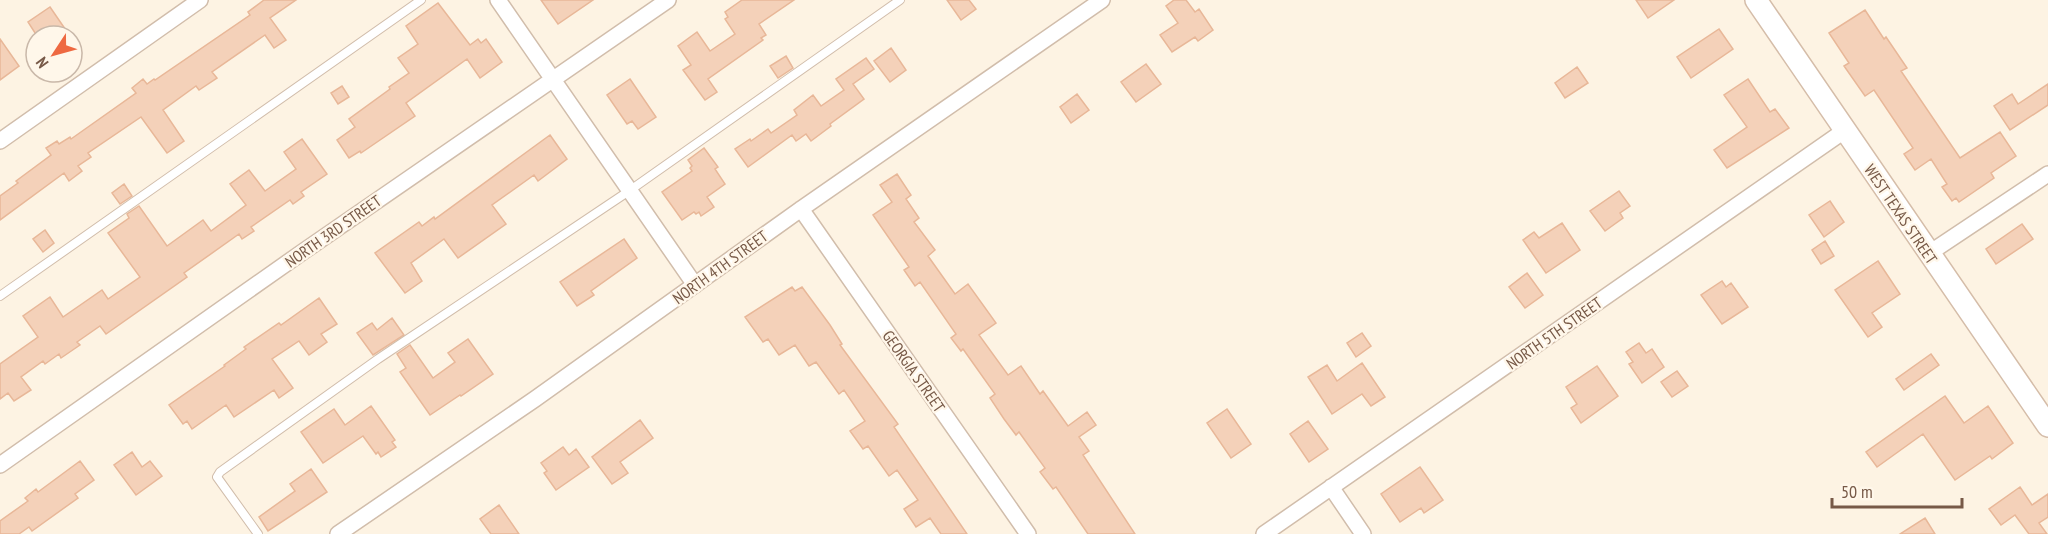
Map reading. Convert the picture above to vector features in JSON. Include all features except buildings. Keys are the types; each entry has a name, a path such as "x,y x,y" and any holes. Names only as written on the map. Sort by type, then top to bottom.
{"street":[{"path":"0,141 200,0"},
{"path":"498,0 695,285"},
{"name":"NORTH 3RD STREET","path":"0,465 304,251 668,0"},
{"name":"NORTH 4TH STREET","path":"338,534 535,399 801,209 1102,0"},
{"name":"WEST TEXAS STREET","path":"1756,0 2048,426"},
{"name":"NORTH 5TH STREET","path":"1264,534 1844,131"},
{"path":"1928,254 2048,174"},
{"name":"GEORGIA STREET","path":"801,209 1028,534"},
{"path":"1331,487 1363,534"}],"lane":[{"path":"0,296 421,0"},
{"path":"258,534 217,477 220,472 378,359 629,191 900,0"}]}
